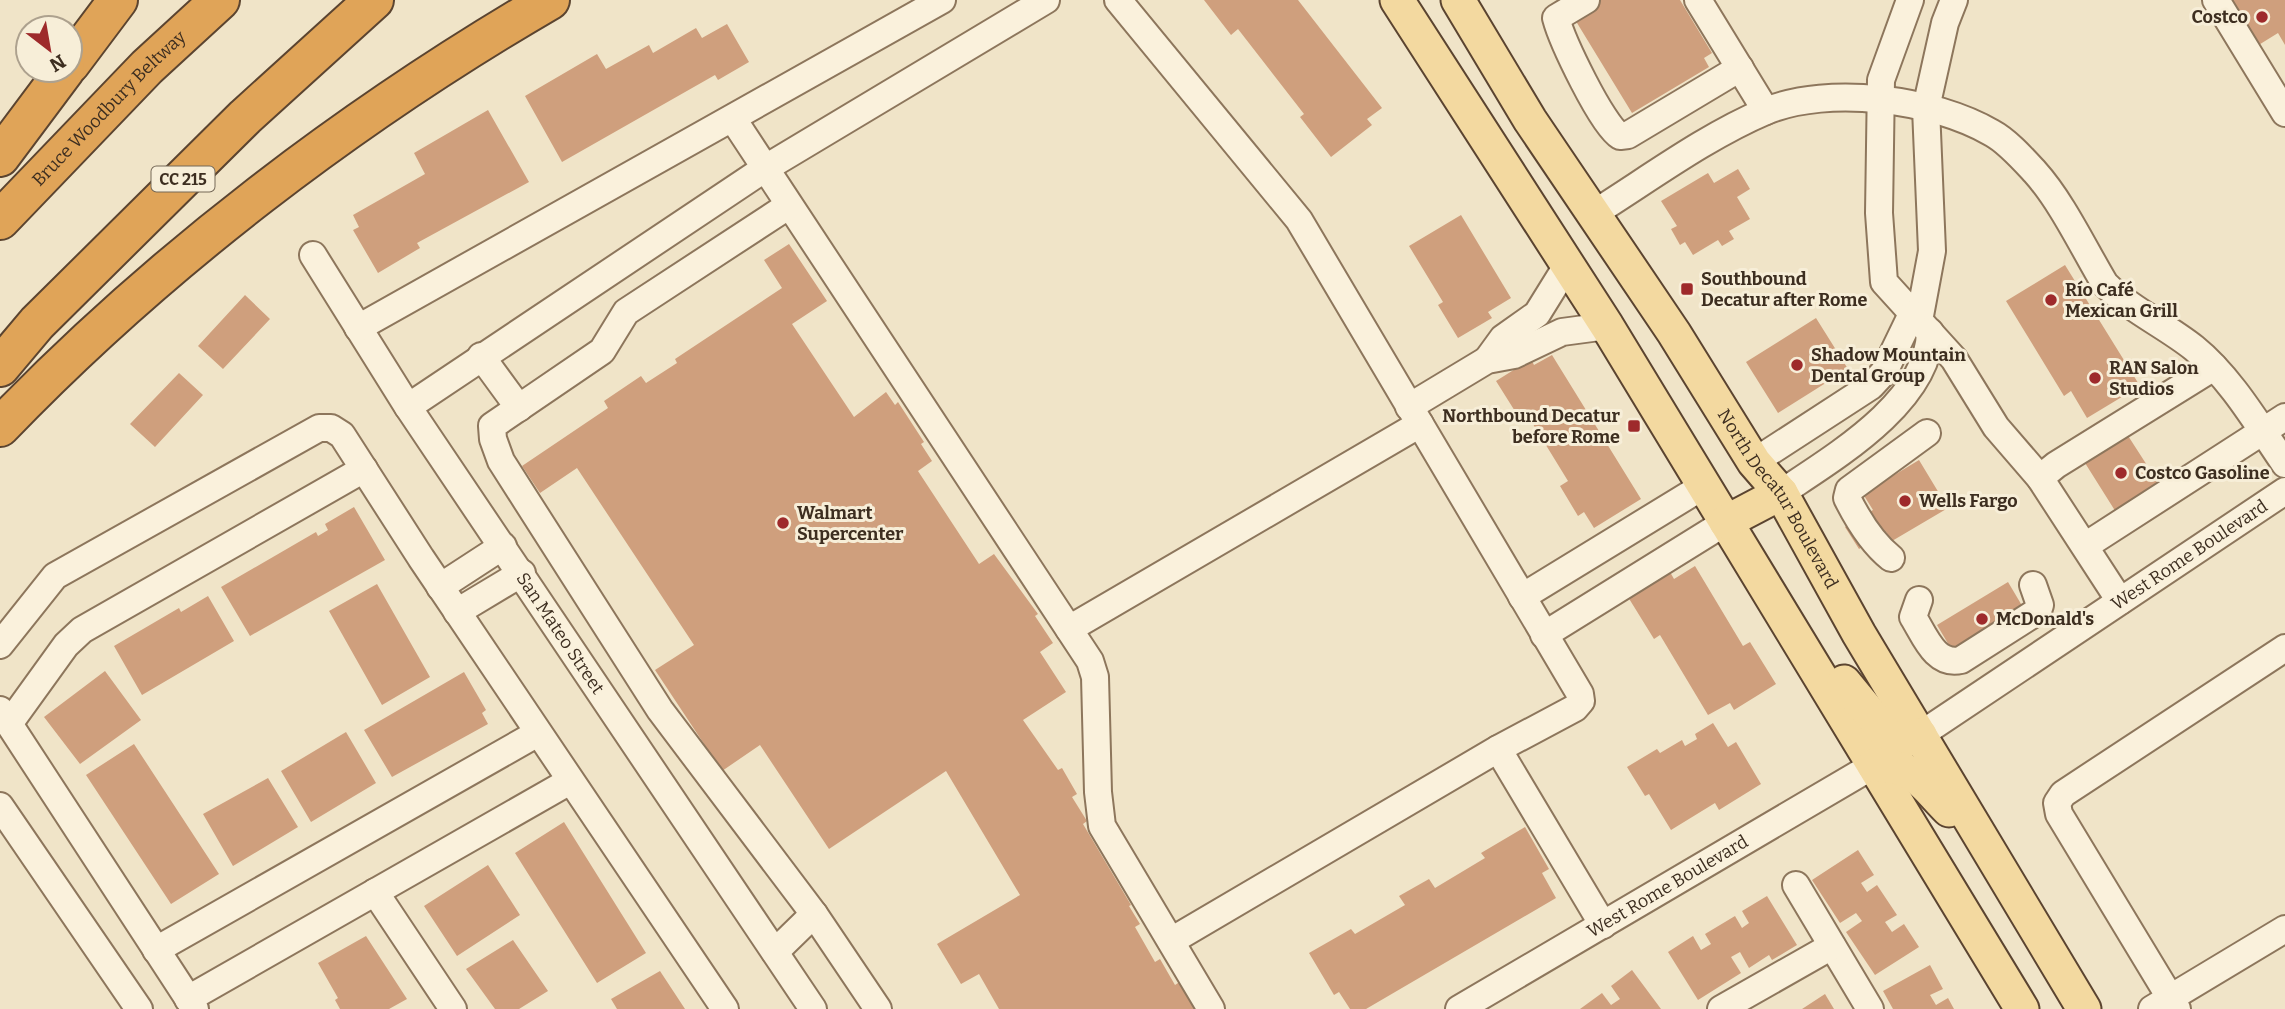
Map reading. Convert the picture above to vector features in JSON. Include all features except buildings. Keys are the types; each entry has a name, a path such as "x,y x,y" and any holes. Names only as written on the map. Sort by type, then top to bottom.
{"highway":[{"path":"84,45 118,0"},
{"name":"Bruce Woodbury Beltway","path":"0,220 147,67 220,0"},
{"name":"CC 215","path":"0,367 46,313 246,117 374,0"},
{"path":"0,427 100,331 271,188 425,79 550,0"},
{"path":"0,157 55,84"}],"main road":[{"path":"1397,0 1608,326 2022,1009"},
{"name":"North Decatur Boulevard","path":"1458,0 1530,120 1674,333 1754,462 1781,493 1920,735 2084,1009"},
{"path":"1705,485 1754,462"},
{"path":"1726,522 1781,493"},
{"path":"1791,627 1860,699 1892,739 1905,741 1920,735"},
{"path":"1874,765 1893,765 1914,773 1988,849"}],"street":[{"path":"358,328 942,0"},
{"path":"408,407 764,169 1045,0"},
{"path":"1118,0 1299,220 1580,694 1581,701 1575,708 1498,749 1171,941"},
{"path":"1586,0 1552,9 1561,35 1607,124 1620,136 1628,135 1740,68"},
{"path":"1698,0 1766,111"},
{"path":"1910,0 1881,80 1879,213 1884,282 1954,359 1996,427 2040,478 2120,601"},
{"path":"1754,462 1871,386 1920,322 1932,251 1926,108 1945,23 1954,0"},
{"path":"2216,0 2285,113"},
{"path":"1593,214 1707,143 1766,111 1806,98 1882,101 1926,108 1975,124 1995,134 2037,174 2105,284 2118,297 2195,349 2214,368 2285,464"},
{"path":"733,119 1090,662 1095,677 1098,792 1102,826 1211,1009"},
{"path":"788,206 626,312 602,351 492,426 493,439 501,461 660,710 814,914 878,1009"},
{"name":"San Mateo Street","path":"313,255 408,407 813,1009"},
{"path":"1069,629 1414,415 1487,360 1503,338 1537,314 1568,264"},
{"path":"1781,493 1851,446 1883,419 1930,353 1920,322"},
{"path":"1487,360 1514,355 1562,332 1608,326"},
{"path":"481,356 519,408"},
{"path":"2040,478 2056,465 2214,368"},
{"path":"2085,546 2285,417"},
{"path":"0,645 55,576 319,428 331,428 342,435 440,587 725,1009"},
{"path":"1891,558 1881,550 1856,515 1847,498 1849,490 1927,433"},
{"path":"364,469 82,630 4,717 156,950 192,1004 375,892 570,780"},
{"path":"1522,597 1705,485"},
{"name":"West Rome Boulevard","path":"1920,735 2285,491"},
{"path":"1544,635 1726,522"},
{"path":"440,587 503,546"},
{"path":"457,612 522,573"},
{"path":"1919,600 1913,617 1938,656 1953,662 1961,660 2031,618 2040,605 2033,585"},
{"path":"2285,648 2063,794 2057,803 2059,814 2166,1005 2285,929"},
{"path":"156,950 538,733"},
{"path":"1498,749 1603,925"},
{"name":"West Rome Boulevard","path":"1459,1009 1874,765"},
{"path":"0,806 139,1009"},
{"path":"1796,885 1870,1009"},
{"path":"375,892 453,1009"},
{"path":"775,952 814,914"},
{"path":"1721,1009 1832,946"}],"place":[{"name":"Costco","path":"2262,17"},
{"name":"Southbound Decatur after Rome","path":"1687,289"},
{"name":"Río Café Mexican Grill","path":"2051,300"},
{"name":"Shadow Mountain Dental Group","path":"1797,365"},
{"name":"RAN Salon Studios","path":"2095,378"},
{"name":"Northbound Decatur before Rome","path":"1634,426"},
{"name":"Costco Gasoline","path":"2121,473"},
{"name":"Wells Fargo","path":"1905,501"},
{"name":"Walmart Supercenter","path":"783,523"},
{"name":"McDonald's","path":"1982,619"}]}
